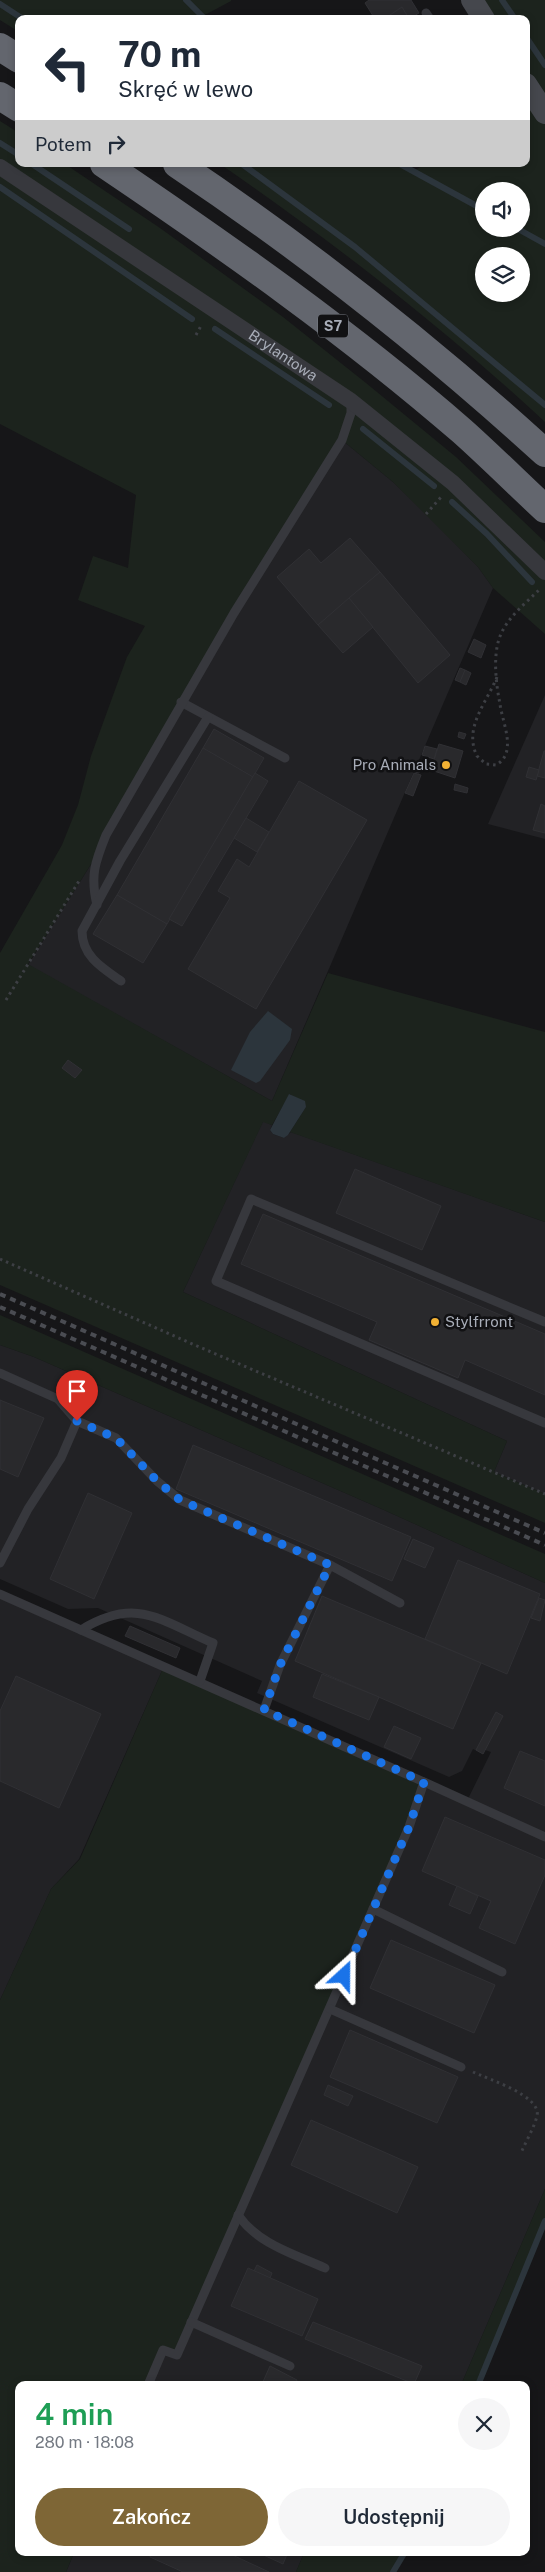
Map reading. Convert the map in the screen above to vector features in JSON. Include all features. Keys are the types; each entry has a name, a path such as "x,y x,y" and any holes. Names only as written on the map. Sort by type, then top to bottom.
{"highway":[{"path":"0,47 15,56"},
{"path":"0,96 15,105"},
{"name":"S7","path":"109,167 208,233 336,328 462,431 545,509"},
{"name":"S7","path":"182,167 229,198 360,296 489,402 545,453"}],"street":[{"path":"472,0 481,15"},
{"path":"530,90 545,113"},
{"name":"Brylantowa","path":"0,167 351,401 453,483 545,572"}],"lane":[{"path":"97,905 92,880 98,853 121,806 181,702 338,446 350,420 351,401"},
{"path":"181,702 284,758"},
{"path":"121,981 101,967 83,943 82,931 120,862 208,717"},
{"path":"545,1322 251,1200 216,1281 545,1423"},
{"path":"0,1373 58,1399 77,1421 116,1438 157,1481 180,1500 330,1565 400,1603"},
{"path":"0,1562 28,1509 61,1458 77,1421"},
{"path":"264,1710 280,1665 330,1565"},
{"path":"0,1594 200,1681 545,1837"},
{"path":"81,1630 111,1614 135,1611 205,1639 213,1643 200,1681"},
{"path":"150,2381 163,2350 177,2355 409,1827 424,1782"},
{"path":"373,1909 502,1972"},
{"path":"330,2009 461,2067"},
{"path":"238,2215 251,2232 263,2240 325,2268"},
{"path":"191,2322 290,2366"}],"path":[{"path":"426,514 453,483"},
{"path":"497,677 478,714 474,733 477,756 490,765 496,765 504,758 508,742 500,704 497,677 496,653 502,632 518,610 545,584"},
{"path":"6,1000 81,877 98,853"},
{"path":"0,1259 545,1494"},
{"path":"461,2067 521,2094 533,2103 537,2116 521,2152"}],"shaded area":[{"path":"0,0 231,0 205,15 15,15 15,29 0,20"},
{"path":"472,0 545,0 545,422 468,353 387,287 224,167 406,167 413,171 420,167 530,167 530,15 481,15"},
{"path":"0,121 15,130 15,167 69,167 160,228 283,317 366,383 456,457 545,542 545,634 493,588 478,567 393,482 342,440 257,577 98,853 28,964 272,1101 328,973 545,1032 545,1222 290,1132 306,1107 290,1094 272,1125 263,1122 183,1292 507,1441 494,1472 545,1494 545,1523 0,1285 0,953 62,845 78,805 91,756 127,657 145,626 78,600 93,556 128,568 136,495 0,424"},
{"path":"342,440 393,482 426,514 478,567 493,588 272,1101 28,965 98,853 106,835"},
{"path":"545,695 545,839 488,824"},
{"path":"268,1011 292,1029 290,1040 260,1081 256,1083 231,1070 250,1032"},
{"path":"289,1094 305,1101 306,1107 288,1135 284,1138 273,1134 270,1130"},
{"path":"263,1121 272,1125 270,1130 273,1134 284,1138 291,1132 545,1222 545,1494 494,1472 507,1441 183,1292"},
{"path":"0,1315 545,1554 545,1583 384,1510 34,1357 0,1345"},
{"path":"0,1345 34,1357 384,1510 545,1583 545,2189 463,2381 150,2381 424,1782 467,1801 491,1752 485,1750 483,1754 473,1749 462,1771 449,1777 257,1693 262,1681 98,1608 68,1609 0,1579"},
{"path":"0,1594 164,1666 79,1859 51,1889 0,2000"},
{"path":"164,1666 424,1782 177,2355 163,2350 150,2381 15,2381 15,2556 73,2556 66,2572 0,2572 0,2000 51,1889 80,1859"},
{"path":"545,2189 545,2221 480,2381 463,2381"},
{"path":"73,2556 303,2556 296,2572 66,2572"},
{"path":"302,2556 403,2556 393,2572 296,2572"}],"building":[{"path":"369,0 411,0 419,13 407,15 402,7 390,15 372,15 365,3"},
{"path":"402,7 407,15 390,15"},
{"path":"350,538 380,572 318,625 277,577 309,549 321,563"},
{"path":"380,572 450,655 418,683 349,598"},
{"path":"349,598 373,627 343,653 318,625"},
{"path":"474,639 486,645 481,658 468,652"},
{"path":"460,668 465,670 460,682 455,680"},
{"path":"465,670 471,673 466,685 460,682"},
{"path":"214,729 264,758 253,777 203,748"},
{"path":"459,732 466,734 464,739 458,737"},
{"name":"Pro Animals","path":"439,744 463,751 455,778 431,770"},
{"path":"425,746 437,749 434,759 422,755"},
{"path":"203,748 253,777 167,924 117,895"},
{"path":"545,751 545,778 537,776"},
{"path":"418,764 422,766 419,773 415,772"},
{"path":"529,767 539,770 536,780 526,777"},
{"path":"255,773 268,781 182,926 169,919"},
{"path":"414,773 421,775 413,796 405,793"},
{"path":"299,781 367,820 256,1009 188,969 230,898 218,891 237,859 249,867"},
{"path":"455,784 468,788 467,793 454,790"},
{"path":"541,804 545,806 545,833 533,830"},
{"path":"246,818 269,832 257,852 234,838"},
{"path":"117,895 167,924 143,963 93,934"},
{"path":"68,1060 82,1070 75,1078 62,1068"},
{"path":"355,1169 441,1206 422,1250 336,1213"},
{"path":"263,1214 545,1334 545,1395 465,1360 458,1378 369,1340 377,1322 241,1264"},
{"path":"0,1400 44,1418 18,1477 0,1469"},
{"path":"193,1445 411,1537 392,1581 176,1489"},
{"path":"88,1493 132,1513 94,1599 50,1579"},
{"path":"413,1539 434,1548 425,1568 404,1559"},
{"path":"458,1560 540,1594 507,1674 425,1639"},
{"path":"322,1596 481,1663 453,1729 295,1661"},
{"path":"539,1598 545,1600 540,1621 531,1618"},
{"path":"130,1626 180,1648 176,1658 125,1636"},
{"path":"322,1674 379,1697 369,1720 313,1697"},
{"path":"16,1676 101,1714 59,1808 0,1781 0,1711"},
{"path":"496,1712 503,1716 483,1754 476,1750"},
{"path":"394,1726 421,1738 411,1759 384,1747"},
{"path":"520,1751 545,1761 545,1806 504,1788"},
{"path":"445,1817 545,1860 545,1875 515,1944 479,1928 491,1901 422,1871"},
{"path":"457,1886 478,1896 470,1914 449,1905"},
{"path":"391,1940 495,1985 474,2033 370,1988"},
{"path":"350,2030 458,2077 437,2123 330,2077"},
{"path":"328,2085 353,2096 348,2106 324,2095"},
{"path":"311,2120 418,2167 397,2213 291,2165"},
{"path":"257,2265 272,2273 270,2278 254,2271"},
{"path":"248,2268 318,2299 302,2336 231,2306"},
{"path":"313,2322 422,2366 415,2381 407,2381 305,2339"},
{"path":"270,2366 297,2380 297,2381 263,2381"},
{"path":"235,2556 269,2572 183,2572 150,2557"},
{"path":"266,2556 286,2556 283,2564"}],"waterway":[{"path":"186,0 201,15"},
{"path":"502,0 512,15"},
{"path":"0,4 17,15"},
{"path":"530,43 545,65"},
{"path":"0,143 15,152"},
{"path":"36,167 129,229"},
{"path":"246,167 355,247 545,405"},
{"path":"405,167 475,205"},
{"path":"0,187 192,319"},
{"path":"530,236 545,244"},
{"path":"215,329 329,405"},
{"path":"363,429 434,486"},
{"path":"452,502 487,534 532,582"},
{"path":"480,2381 545,2221"},
{"path":"393,2572 403,2556"}],"railway":[{"path":"0,1294 545,1533"},
{"path":"0,1307 545,1545"}],"place":[{"name":"Pro Animals","path":"446,765"},
{"name":"Stylfrront","path":"435,1322"}],"route":[{"path":"77,1421 116,1438 132,1457 180,1500 330,1565 280,1665 264,1710 424,1782 409,1827 344,1976"}]}
